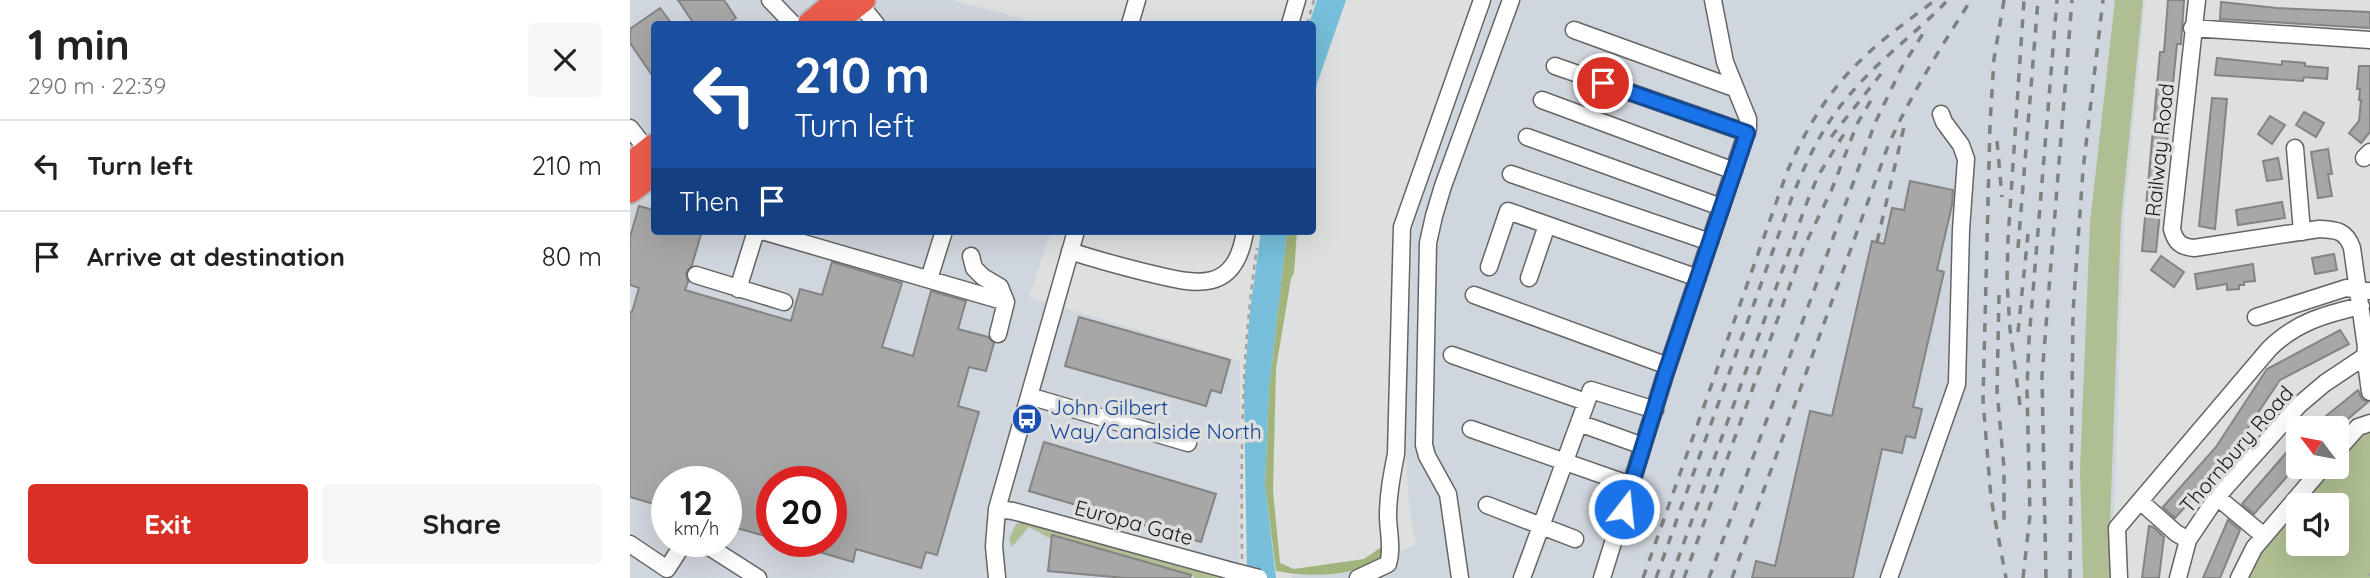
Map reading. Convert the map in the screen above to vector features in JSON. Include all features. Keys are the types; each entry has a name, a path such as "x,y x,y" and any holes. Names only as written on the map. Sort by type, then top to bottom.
{"highway":[{"path":"816,21 853,1"},
{"path":"835,21 853,1"},
{"path":"630,191 649,164"}],"street":[{"path":"770,0 790,21"},
{"path":"1131,21 1137,0"},
{"path":"1291,21 1297,0"},
{"path":"1358,578 1388,564 1391,553 1388,514 1396,453 1402,227 1482,0"},
{"path":"1460,578 1448,494 1427,456 1424,445 1430,229 1511,0"},
{"path":"1602,578 1668,366 1677,320 1698,278 1747,133 1748,119 1725,62 1713,0"},
{"name":"Railway Road","path":"2197,0 2172,229 2174,237 2185,248 2194,248 2319,229 2338,230 2345,234 2352,248 2363,295"},
{"path":"853,1 873,21"},
{"path":"2193,28 2370,40"},
{"path":"1574,30 1734,88"},
{"path":"1555,66 1747,133"},
{"path":"1542,100 1734,171"},
{"path":"1889,578 1957,384 1961,230 1966,159 1961,145 1941,114"},
{"path":"630,128 649,164"},
{"path":"1527,137 1721,206"},
{"path":"2295,148 2302,232"},
{"path":"1511,174 1710,242"},
{"path":"1489,267 1508,212 1698,278"},
{"path":"1529,278 1547,225"},
{"path":"738,289 755,235"},
{"path":"776,235 1006,302"},
{"path":"929,279 943,235"},
{"path":"997,578 994,546 997,509 1075,235"},
{"path":"1070,251 1198,284 1230,269 1242,249 1244,235"},
{"path":"971,256 974,268 1000,287 1006,302 998,334"},
{"path":"696,275 784,302"},
{"path":"2256,317 2346,288 2363,295"},
{"path":"1474,295 1668,366"},
{"path":"2363,295 2365,355 2370,392"},
{"path":"2119,578 2117,528 2278,340 2309,320 2363,295"},
{"path":"1452,355 1587,402"},
{"name":"Thornbury Road","path":"2178,578 2189,540 2217,496 2299,405 2365,355"},
{"path":"1522,578 1591,390 1655,410"},
{"path":"1029,396 1188,443"},
{"path":"1579,423 1643,446"},
{"path":"2349,437 2358,427 2370,424"},
{"path":"1471,429 1630,485"},
{"path":"2239,578 2246,560 2312,480"},
{"path":"2217,496 2264,536"},
{"path":"2140,501 2176,533 2189,540"},
{"path":"1487,505 1575,539"},
{"name":"Europa Gate","path":"997,509 1013,510 1235,566 1259,578"},
{"path":"630,544 667,569 675,557"},
{"path":"725,557 758,578"}],"path":[{"path":"1308,21 1314,0"},
{"path":"1235,566 1242,389 1248,310 1257,244"}],"shaded area":[{"path":"630,0 952,0 1031,21 651,21 651,235 1050,235 1029,297 1240,361 1239,578 630,578"},
{"path":"1493,0 2145,0 2124,220 2114,526 2116,578 1292,578 1292,575 1344,573 1373,565 1416,544 1406,462 1413,225"}],"green space":[{"path":"2115,0 2143,0 2121,220 2110,526 2111,578 2083,578 2080,470 2090,223"},
{"path":"1287,235 1297,235 1294,273 1276,368 1273,491 1280,563 1294,569 1364,559 1383,546 1385,559 1359,569 1331,574 1276,571 1265,485 1269,389"},
{"path":"2370,427 2370,578 2241,578 2286,518 2286,556 2349,556 2349,493 2306,493 2316,480 2349,479 2349,445"},
{"path":"1027,521 1228,578 1194,578 1052,536 1051,539 1029,527 1012,547 1009,539 1016,524"}],"water":[{"path":"1317,0 1346,0 1316,89 1316,21 1310,21"},
{"path":"1260,235 1287,235 1269,389 1265,485 1276,578 1247,578 1244,389 1250,311"}],"building":[{"path":"678,0 724,0 736,18 732,21 692,21"},
{"path":"2168,0 2184,0 2181,44 2177,44 2156,252 2142,251 2160,52 2164,52"},
{"path":"2221,2 2277,8 2370,12 2370,28 2220,19"},
{"path":"660,8 670,21 651,21 651,74 630,43 630,29"},
{"path":"2217,58 2282,65 2282,61 2305,63 2305,66 2328,68 2327,79 2304,77 2303,81 2215,75"},
{"path":"2359,66 2370,66 2370,132 2361,143 2349,133 2359,121"},
{"path":"2212,98 2227,99 2215,229 2199,226"},
{"path":"2304,112 2324,123 2316,137 2296,125"},
{"path":"2270,116 2285,125 2272,144 2258,134"},
{"path":"2328,149 2332,174 2328,174 2332,196 2318,198 2311,152"},
{"path":"2278,158 2282,179 2267,181 2263,161"},
{"path":"1910,181 1953,190 1937,270 1944,272 1913,407 1922,409 1915,438 1906,436 1902,453 1882,449 1853,578 1752,578 1756,561 1775,566 1810,411 1832,416 1872,241 1884,244 1892,208 1904,210"},
{"path":"2282,202 2285,218 2238,225 2236,210"},
{"path":"639,206 651,209 651,235 701,235 692,265 686,273 688,282 685,290 791,321 800,289 822,295 832,262 902,283 882,347 913,356 931,291 966,301 958,329 988,337 994,343 986,371 969,367 958,406 979,412 937,555 926,552 921,568 856,549 853,562 836,557 847,557 847,466 756,466 756,533 742,530 742,466 651,466 651,503 630,497 630,312 639,288 630,285 630,237"},
{"path":"2334,254 2337,270 2315,274 2312,258"},
{"path":"2161,256 2184,272 2174,287 2151,270"},
{"path":"2253,264 2255,281 2244,282 2244,285 2239,285 2239,289 2227,290 2227,284 2197,289 2195,274"},
{"path":"1079,317 1230,360 1221,393 1211,390 1206,406 1065,366"},
{"path":"2340,330 2349,344 2280,380 2225,462 2175,518 2163,507 2216,447 2267,369"},
{"path":"2358,390 2362,399 2368,402 2349,418 2326,416"},
{"path":"1044,442 1216,494 1201,542 1029,491"},
{"path":"2286,453 2286,478 2254,514 2242,504"},
{"path":"2228,520 2240,530 2220,578 2203,578"},
{"path":"2149,526 2164,537 2159,578 2142,578"},
{"path":"1052,535 1191,575 1190,578 1125,578 1048,571"}],"railway":[{"path":"1643,578 1787,172 1802,141 1819,111 1850,71 1879,43 1935,0"},
{"path":"1732,578 1888,146 1916,89 1971,0"},
{"path":"2004,0 1994,59 1990,124 1983,400 1991,498 2006,578"},
{"path":"2020,405 2007,281 2024,0"},
{"path":"2018,248 2038,0"},
{"path":"2023,578 2030,515 2027,390 2029,340 2057,0"},
{"path":"2046,578 2042,376 2072,0"},
{"path":"2070,578 2073,312 2083,170 2103,0"},
{"path":"1656,578 1791,200 1810,157 1833,116 1852,92 1874,68 1946,2"},
{"path":"1709,578 1875,123 1902,67 1924,32"},
{"path":"1831,137 1881,74"},
{"path":"1684,578 1803,249 1832,189 1857,124 1873,97"},
{"path":"1877,242 1904,127"},
{"path":"1671,578 1807,202 1818,176 1847,129"},
{"path":"1997,141 2002,197"},
{"path":"2018,332 2028,234"},
{"path":"1999,295 1997,391 2004,468 2004,520"}],"place":[{"name":"John Gilbert Way/Canalside North","path":"1027,419"}],"route":[{"path":"1603,83 1747,133 1665,375 1624,509"}]}
